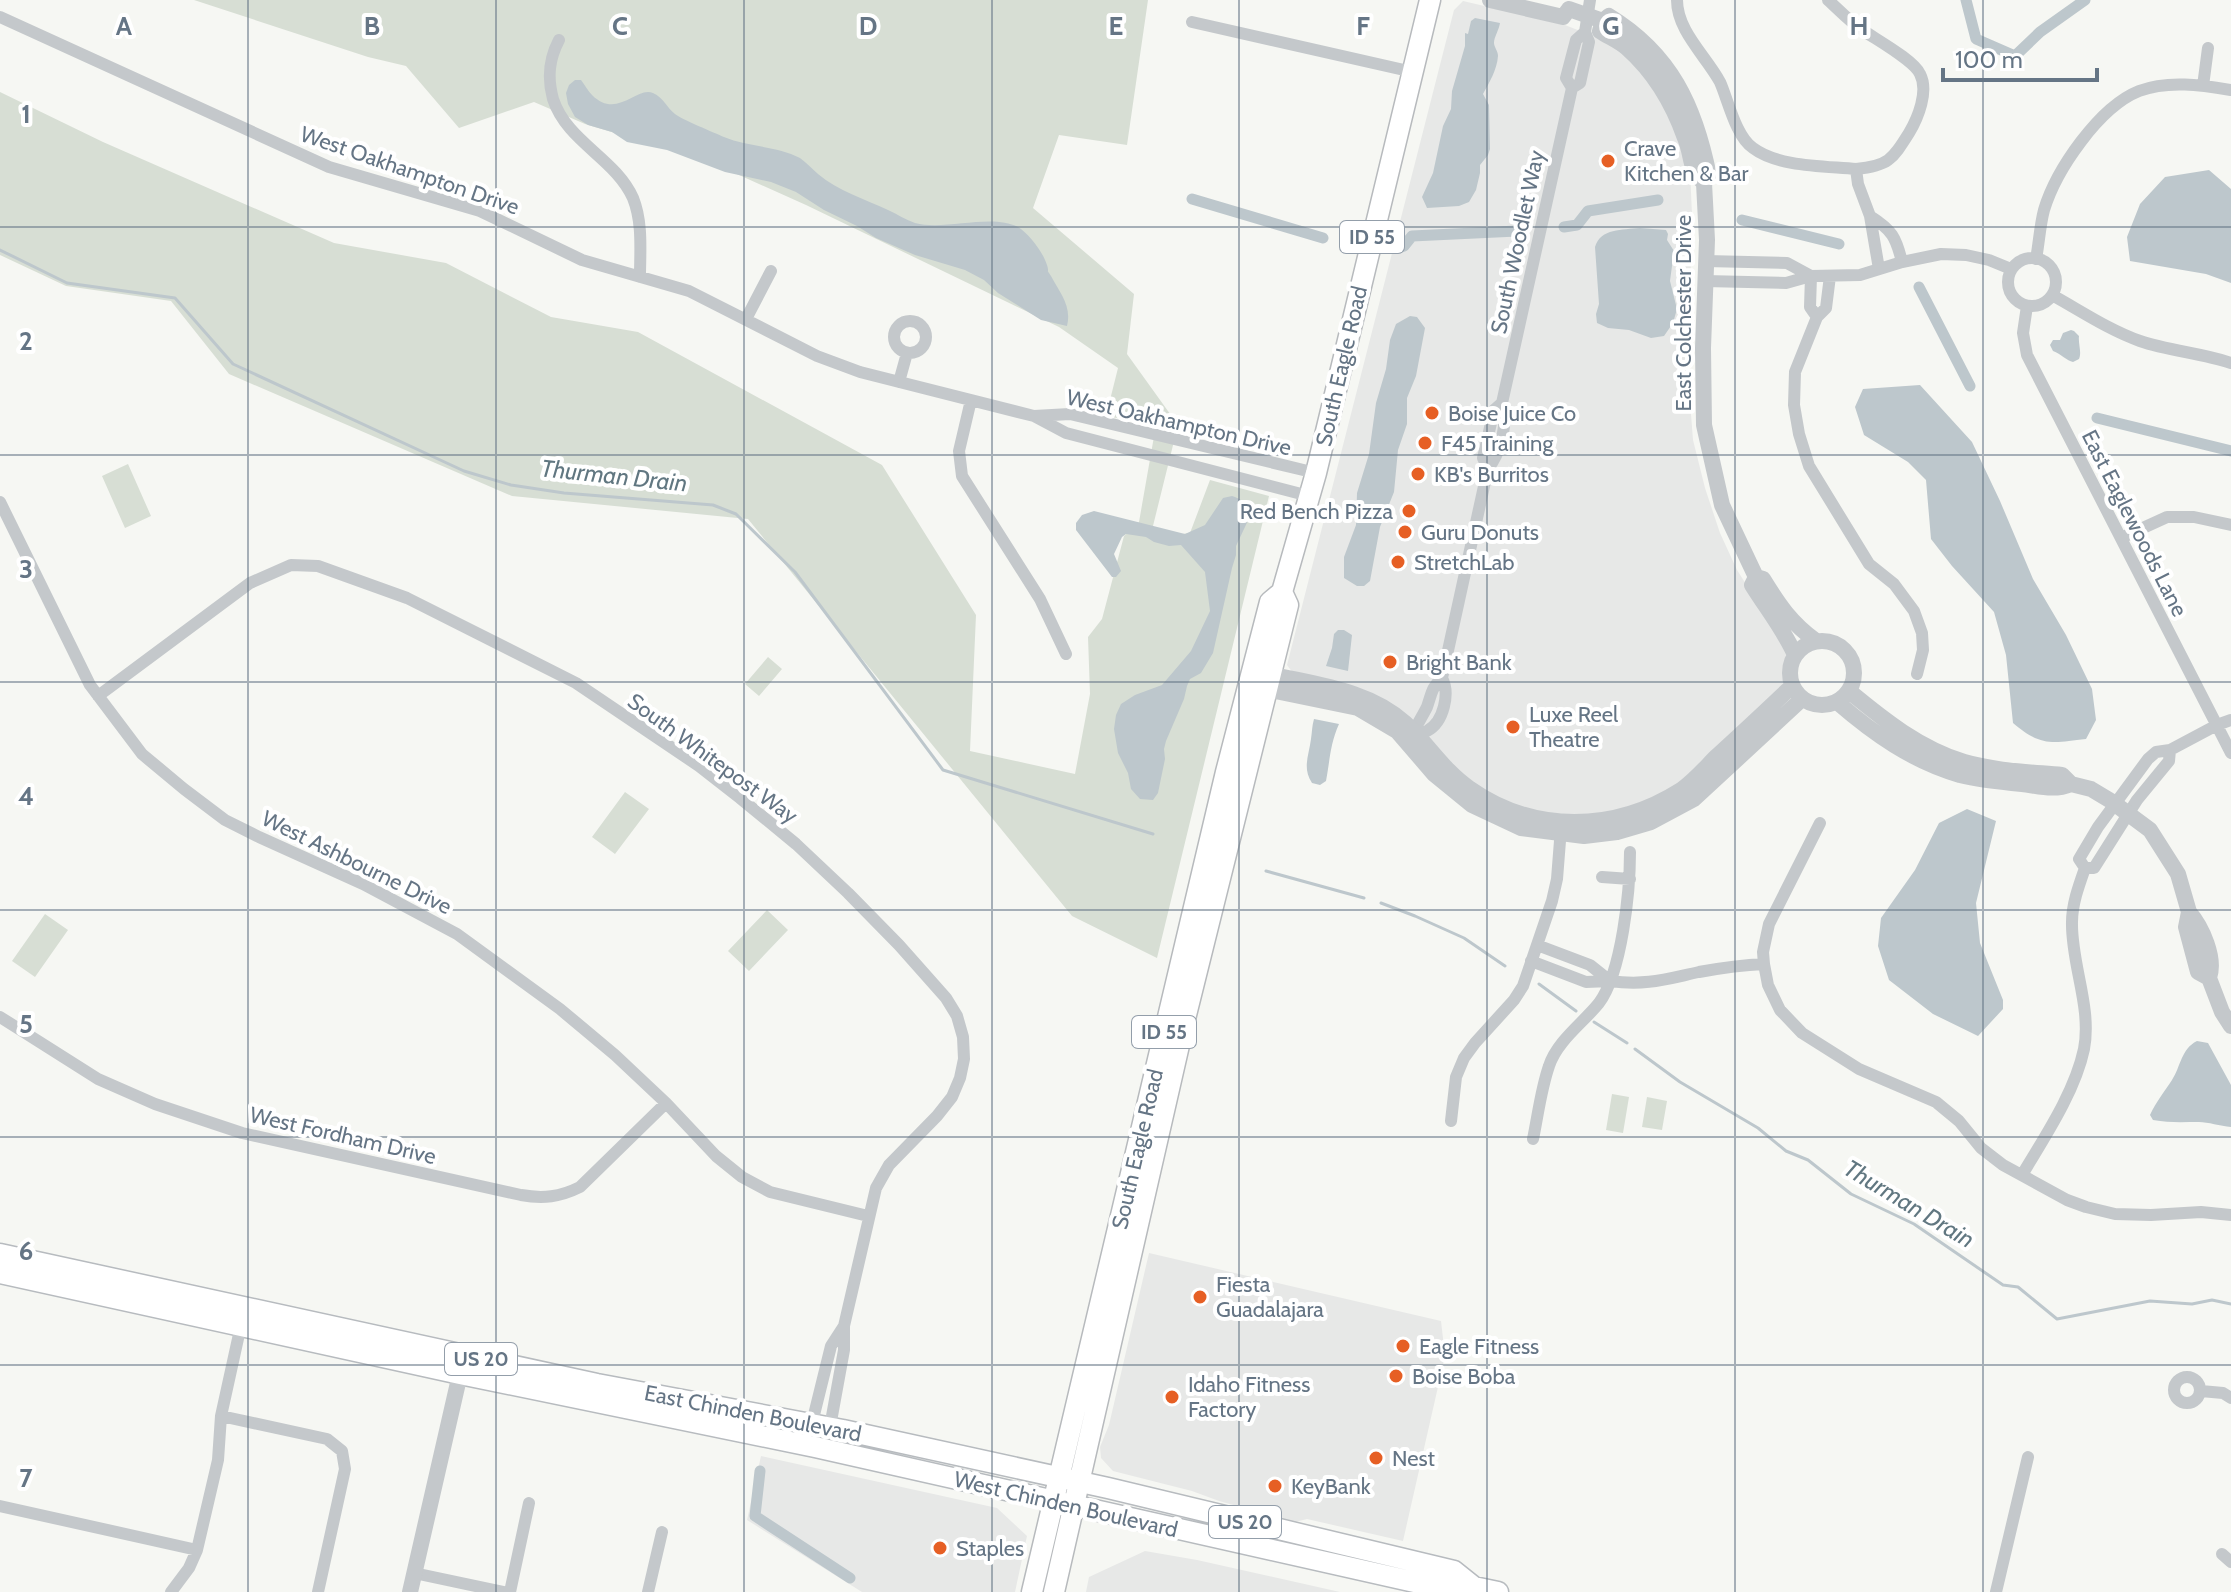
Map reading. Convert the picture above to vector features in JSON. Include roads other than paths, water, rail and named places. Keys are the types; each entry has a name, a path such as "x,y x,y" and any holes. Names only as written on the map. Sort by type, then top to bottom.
{"main road":[{"name":"South Eagle Road","path":"1069,1480 1209,847 1270,602 1282,592 1316,473 1430,0"},
{"name":"South Eagle Road","path":"1069,1480 1288,605 1282,592"},
{"path":"1230,837 1224,821 1259,675 1255,659"},
{"path":"1182,1030 1179,1021 1183,997 1216,867 1216,858 1209,847"},
{"name":"East Chinden Boulevard","path":"0,1254 597,1384 821,1425 1069,1480 1454,1571 1474,1587 1498,1592"},
{"name":"East Chinden Boulevard","path":"0,1273 460,1374 752,1434"},
{"path":"241,1325 267,1320 410,1351 448,1351"},
{"name":"West Chinden Boulevard","path":"752,1434 1322,1563 1450,1590 1474,1587"},
{"name":"ID 55","path":"1032,1592 1053,1500 1069,1480"},
{"name":"ID 55","path":"1054,1592 1074,1505 1069,1480"},
{"path":"1322,1563 1348,1558 1397,1569 1412,1561"}],"street":[{"name":"East Colchester Drive","path":"1490,0 1563,17 1578,6 1603,21 1609,16 1632,30 1659,57 1684,96 1701,137 1709,176 1704,183 1707,240 1704,425 1722,505 1756,577 1763,579 1796,626 1816,641"},
{"path":"1677,0 1683,23 1719,81 1732,115 1750,147 1786,161 1856,169 1879,167 1894,155 1911,129 1924,90 1922,76 1915,66 1858,27 1828,0"},
{"name":"South Woodlet Way","path":"1409,736 1427,731 1438,720 1444,706 1447,687 1442,678 1488,468 1483,458 1494,410 1502,403 1572,88 1566,78 1576,40 1585,32 1578,6"},
{"name":"West Oakhampton Drive","path":"0,17 329,167 471,208 582,260 689,291 834,364 1034,416 1066,433 1309,496"},
{"path":"1192,22 1413,72"},
{"path":"559,40 549,64 556,106 571,131 615,172 633,198 640,226 640,277"},
{"path":"2203,86 2208,48"},
{"path":"2036,259 2044,210 2057,179 2074,151 2109,111 2138,91 2173,84 2231,90"},
{"path":"1856,169 1870,216 1879,269"},
{"path":"1870,216 1885,226 1896,240 1902,262"},
{"path":"1705,281 1786,283 1811,276 1860,275 1941,254 1966,255 2011,269"},
{"path":"2036,259 2049,266 2056,280 2052,295 2041,304 2027,306 2019,303 2009,292 2008,277 2011,269 2022,260 2036,259"},
{"path":"1706,261 1787,263 1811,276"},
{"path":"746,319 771,271"},
{"path":"1811,276 1810,307 1817,317"},
{"path":"1830,276 1826,308 1817,317 1795,372 1794,405 1799,434 1809,466 1869,564 1894,584 1914,611 1922,633 1923,650 1917,674"},
{"path":"2052,295 2104,325 2142,342 2231,363"},
{"name":"East Eaglewoods Lane","path":"2027,306 2023,333 2027,355 2231,753"},
{"path":"899,382 907,353"},
{"path":"971,400 959,451 962,476 1040,599 1066,654"},
{"name":"West Oakhampton Drive","path":"1034,416 1070,414 1316,473"},
{"name":"West Ashbourne Drive","path":"1,506 90,685 142,754 225,820 363,884 457,934 560,1009 615,1055 716,1156 742,1177 770,1192 868,1216"},
{"path":"2121,538 2167,517 2194,517 2231,525"},
{"name":"South Whitepost Way","path":"98,696 250,583 291,565 318,566 407,598 576,683 740,798 796,844 848,893 946,998 957,1016 963,1037 964,1059 952,1097 889,1165 876,1188 844,1326 844,1350 821,1425"},
{"name":"East Colchester Drive","path":"1756,577 1752,585 1786,635 1795,655"},
{"path":"1816,641 1831,642 1840,647 1847,654 1854,672 1853,682 1843,697 1819,705 1797,692 1789,676 1795,655 1802,647 1816,641"},
{"path":"1268,682 1358,708 1409,736 1434,774 1472,805 1521,828 1561,828 1612,819 1653,805 1683,788 1797,692"},
{"path":"1843,697 1875,734 1901,751 1932,765 1992,781 2060,789 2071,784 2091,789 2150,830 2178,874 2189,912 2199,924 2213,967 2209,978 2231,1026"},
{"path":"2022,1175 2055,1119 2084,1048 2084,1009 2072,922 2085,868 2079,859 2083,850 2122,809 2148,759 2156,752 2170,750 2231,720"},
{"path":"1820,823 1769,924 1763,952 1768,985 1780,1010 1802,1033 1859,1069 1936,1102 1959,1121 1981,1148 2067,1200 2115,1214 2201,1212 2231,1215"},
{"path":"1451,1121 1456,1077 1464,1058 1523,986 1552,901 1561,828"},
{"path":"1533,1139 1549,1063 1600,1002 1610,981 1626,912 1630,852"},
{"path":"1602,877 1630,879"},
{"path":"1537,945 1590,965 1610,981"},
{"path":"1531,961 1586,982 1633,984 1764,964"},
{"name":"West Fordham Drive","path":"0,1017 98,1079 155,1104 228,1128 542,1198 567,1194 580,1187 666,1103"},
{"path":"171,1592 189,1568 197,1550 218,1460 221,1416 241,1325"},
{"path":"410,1592 460,1374"},
{"path":"2201,1391 2223,1393 2231,1398"},
{"path":"221,1416 327,1439 342,1451 345,1469 318,1592"},
{"path":"1996,1592 2028,1457"},
{"path":"414,1573 507,1592 529,1503"},
{"path":"0,1506 197,1550"},
{"path":"648,1592 662,1532"}],"waterway":[{"path":"1966,0 1976,39 2015,56 2040,32 2085,0"},
{"path":"1192,199 1323,238"},
{"path":"1564,227 1577,225 1588,211 1658,200"},
{"path":"1742,220 1839,244"},
{"path":"1398,248 1412,236 1517,231"},
{"name":"Thurman Drain","path":"0,250 67,283 175,298 233,364 464,471 511,485 564,493 713,505 736,514 795,572 943,770 1153,834"},
{"path":"1919,287 1970,386"},
{"path":"2097,418 2231,451"},
{"name":"Thurman Drain","path":"1266,871 1364,898"},
{"name":"Thurman Drain","path":"1381,903 1464,938 1505,966"},
{"name":"Thurman Drain","path":"1539,984 1576,1011"},
{"name":"Thurman Drain","path":"1594,1022 1627,1043"},
{"name":"Thurman Drain","path":"1635,1049 1680,1082 1758,1128 1786,1151 1808,1160 1851,1194 1914,1224 2003,1285 2018,1287 2057,1319 2150,1301 2192,1304 2212,1300 2231,1304"},
{"path":"760,1471 755,1516 850,1578"}],"place":[{"name":"Crave Kitchen & Bar","path":"1608,161"},
{"name":"Boise Juice Co","path":"1432,413"},
{"name":"F45 Training","path":"1425,443"},
{"name":"KB's Burritos","path":"1418,474"},
{"name":"Red Bench Pizza","path":"1409,511"},
{"name":"Guru Donuts","path":"1405,532"},
{"name":"StretchLab","path":"1398,562"},
{"name":"Bright Bank","path":"1390,662"},
{"name":"Luxe Reel Theatre","path":"1513,727"},
{"name":"Fiesta Guadalajara","path":"1200,1297"},
{"name":"Eagle Fitness","path":"1403,1346"},
{"name":"Boise Boba","path":"1396,1376"},
{"name":"Idaho Fitness Factory","path":"1172,1397"},
{"name":"Nest","path":"1376,1458"},
{"name":"KeyBank","path":"1275,1486"},
{"name":"Staples","path":"940,1548"}]}
